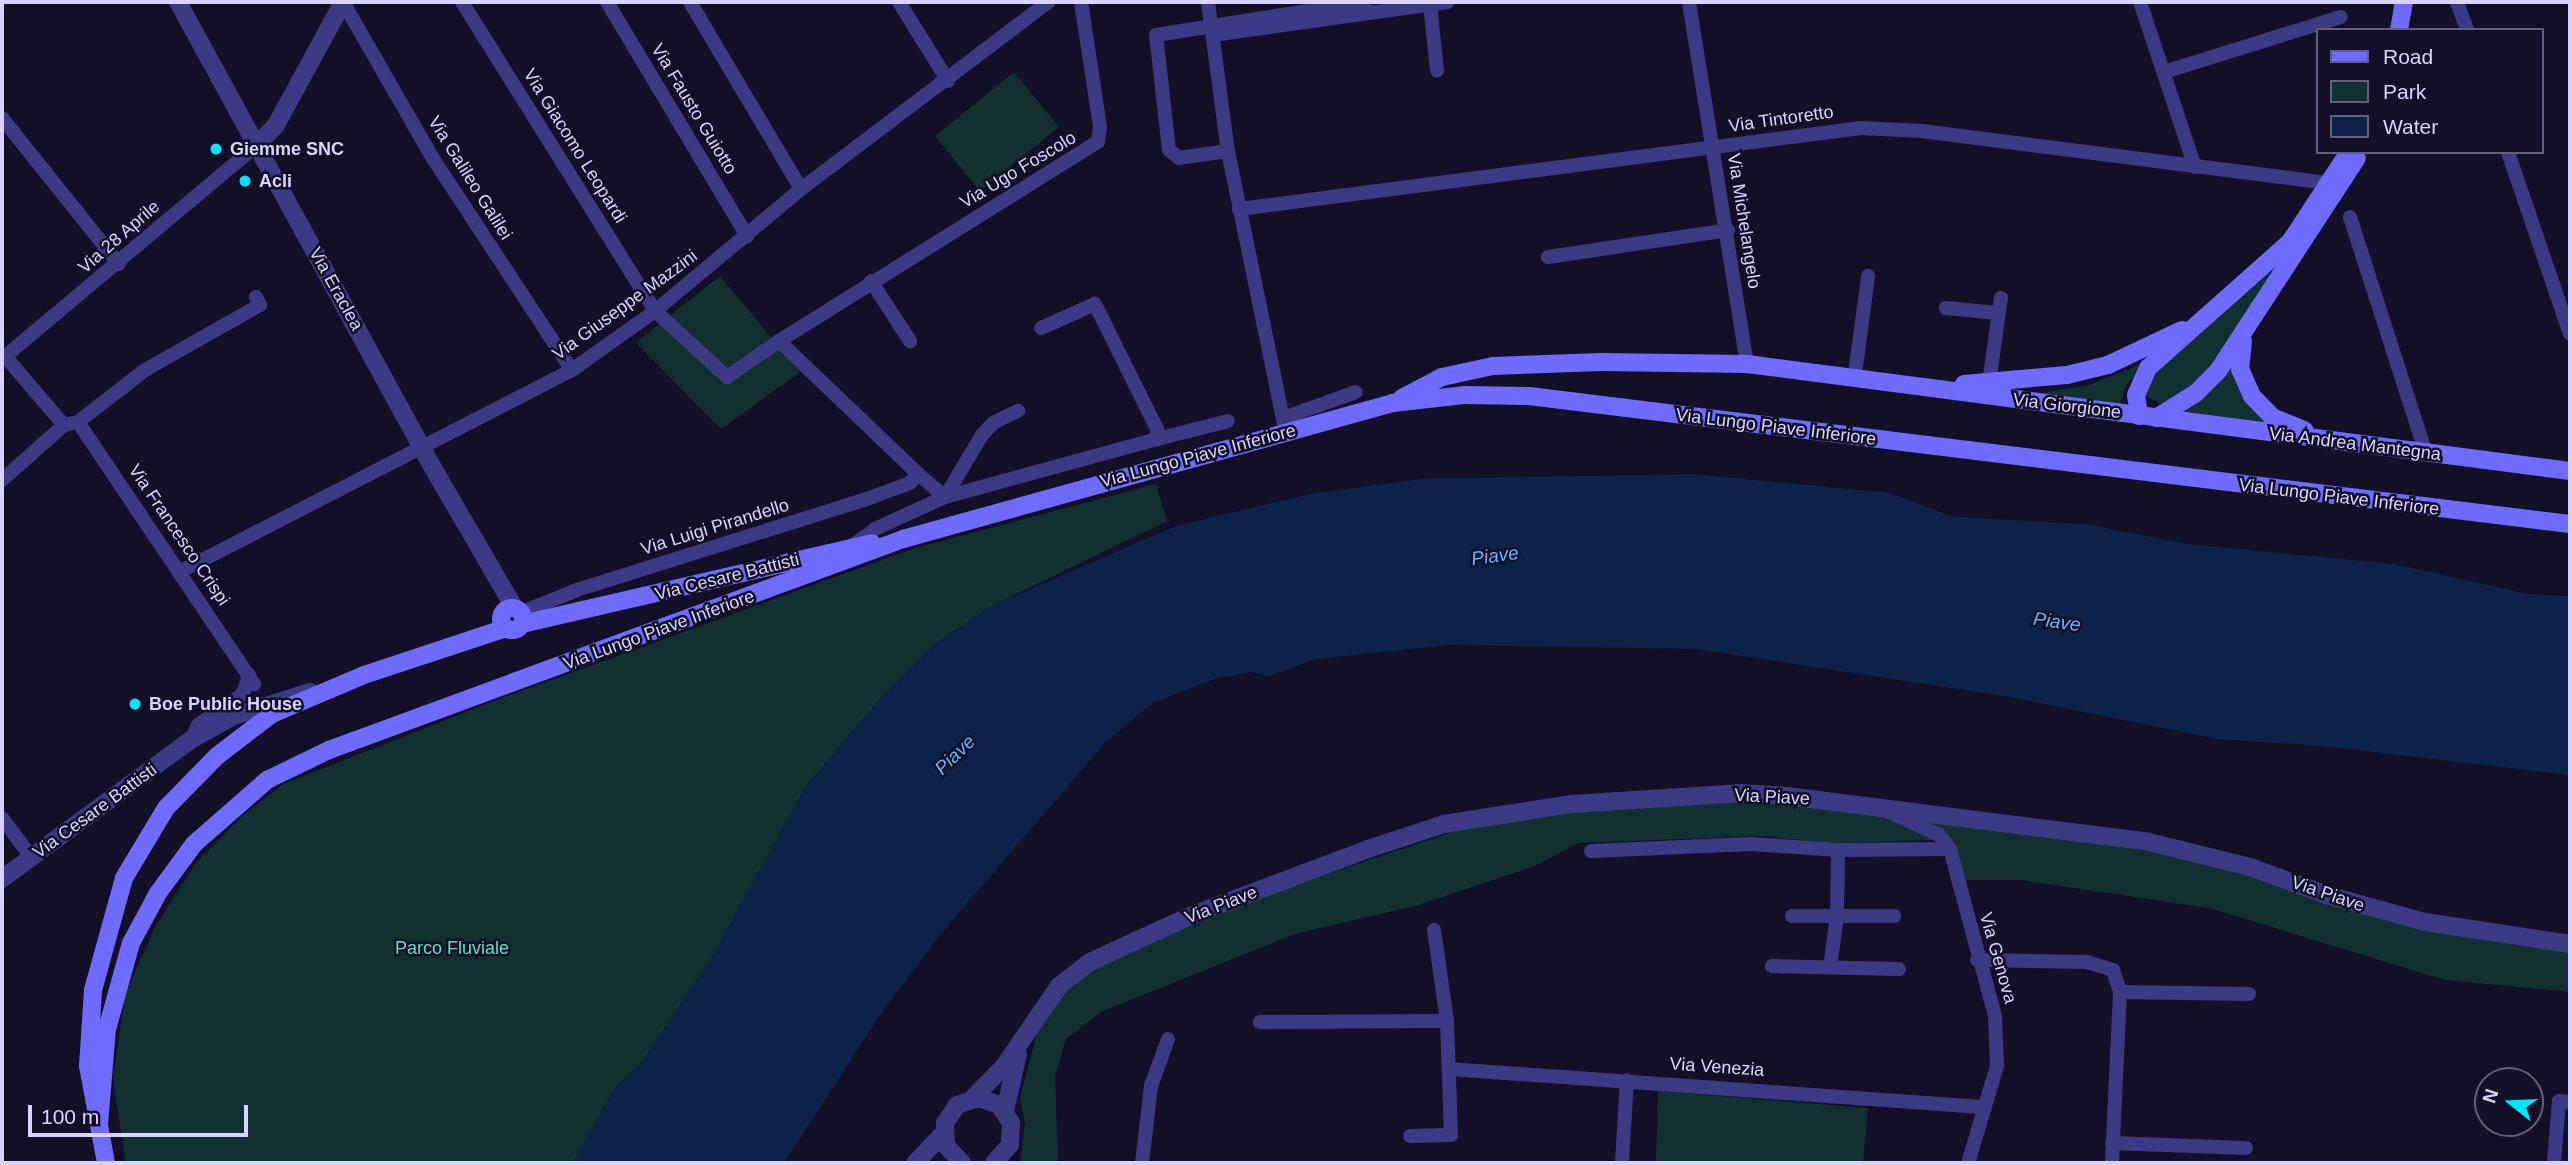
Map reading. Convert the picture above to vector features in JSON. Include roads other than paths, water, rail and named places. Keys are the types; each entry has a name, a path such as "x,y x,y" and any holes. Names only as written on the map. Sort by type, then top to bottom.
{"main road":[{"path":"2399,28 2404,2"},
{"name":"Via Giorgione","path":"2148,417 2136,395 2148,368 2290,242 2347,154"},
{"path":"2148,417 2196,393 2245,333 2359,154"},
{"name":"Via Giorgione","path":"1933,385 1989,383 2067,375 2108,365 2156,345 2221,305"},
{"path":"2245,333 2240,369 2259,406 2292,426 2328,437"},
{"name":"Via Giorgione","path":"1393,403 1441,377 1493,366 1601,362 1747,364 1855,374 2148,417"},
{"name":"Via Lungo Piave Inferiore","path":"99,1124 112,1003 131,943 158,893 194,844 259,786 329,750 903,538 1284,426 1393,403 1464,395 1529,396 2570,524"},
{"name":"Via Andrea Mantegna","path":"2148,417 2328,437 2570,471"},
{"name":"Via Cesare Battisti","path":"323,690 446,646 513,617 551,619 852,546 903,538"},
{"name":"Via Lungo Piave Inferiore","path":"106,1163 88,1066 89,1014 100,956 124,878 166,808 254,726 323,690"}],"street":[{"name":"Via Eraclea","path":"178,2 494,575 513,617"},
{"path":"257,145 279,118 343,2"},
{"name":"Via Galileo Galilei","path":"343,2 432,157 572,370"},
{"name":"Via Giacomo Leopardi","path":"462,2 655,311"},
{"name":"Via Fausto Guiotto","path":"607,2 747,236"},
{"path":"690,2 801,189"},
{"path":"899,2 948,81"},
{"name":"Via Giuseppe Mazzini","path":"181,571 572,370 655,311 801,189 948,81 1048,2"},
{"name":"Via Ugo Foscolo","path":"779,341 871,281 1098,142 1100,127 1081,2"},
{"path":"1208,2 1228,151 1284,426 1356,392"},
{"path":"1212,30 1365,2"},
{"path":"1228,151 1179,158 1169,150 1155,47 1156,35 1161,32 1212,30 1448,2"},
{"name":"Via Michelangelo","path":"1689,2 1728,230 1747,364"},
{"path":"2140,2 2195,167"},
{"path":"2457,2 2466,28"},
{"path":"1430,4 1437,71"},
{"path":"2164,72 2341,17"},
{"path":"2,118 118,264"},
{"name":"Via Tintoretto","path":"1239,209 1861,128 1922,131 2329,183"},
{"name":"Via 28 Aprile","path":"4,357 257,145"},
{"path":"2509,154 2570,334"},
{"path":"2350,217 2425,450"},
{"path":"1548,257 1728,230"},
{"path":"1855,374 1868,275"},
{"path":"871,281 910,341"},
{"path":"2,480 71,423 145,370 260,305 256,297"},
{"name":"Via Giorgione","path":"1989,383 2001,298"},
{"path":"1041,328 1095,304 1157,429 1157,439"},
{"path":"1946,307 1998,313"},
{"path":"655,311 727,377 779,341 918,474 946,497"},
{"name":"Via Francesco Crispi","path":"4,357 71,423 181,571 252,679"},
{"path":"946,497 982,435 993,423 1018,411"},
{"path":"852,546 875,529 946,497 1227,421"},
{"name":"Via Luigi Pirandello","path":"513,617 577,590 910,484 918,474"},
{"name":"Via Cesare Battisti","path":"190,740 198,725 243,694 252,679"},
{"name":"Via Cesare Battisti","path":"2,880 190,740 246,712 323,690"},
{"name":"Via Cesare Battisti","path":"190,740 254,726"},
{"name":"Via Piave","path":"943,1134 951,1111 973,1098 992,1081 1059,986 1090,962 1190,916 1444,824 1572,804 1740,793 1874,805 2145,841 2250,867 2327,895 2425,922 2570,944"},
{"path":"1874,805 1939,835 1950,849"},
{"path":"2,818 32,858"},
{"path":"1591,850 1751,844 1838,850 1950,849"},
{"name":"Via Genova","path":"1950,849 1977,961 1995,1016 1998,1042 1997,1066 1982,1107 1968,1163"},
{"path":"1830,967 1837,916 1838,850"},
{"path":"1792,916 1894,916"},
{"path":"1410,1136 1451,1135 1447,1021 1434,930"},
{"path":"1977,961 2100,964 2113,970 2120,992 2112,1163"},
{"path":"1772,966 1899,969"},
{"path":"2120,992 2249,994"},
{"path":"1260,1022 1447,1021"},
{"path":"1142,1163 1151,1086 1168,1038"},
{"name":"Via Piave","path":"1005,1111 1022,1040"},
{"name":"Via Venezia","path":"1449,1069 1982,1107"},
{"path":"1622,1163 1627,1080"},
{"path":"973,1098 991,1100 1005,1111 1012,1127 1012,1163"},
{"path":"2554,1163 2559,1101 2570,1102"},
{"path":"915,1163 943,1134 956,1162"},
{"path":"2112,1143 2246,1148"},
{"path":"994,1163 1010,1144"}],"water":[{"name":"Piave","path":"1692,474 1890,493 1954,517 2085,524 2188,544 2394,564 2528,594 2570,596 2570,775 2322,746 2217,739 2010,697 1697,649 1449,645 1316,659 1269,676 1250,672 1215,679 1152,703 1104,744 939,936 880,1015 784,1163 573,1163 615,1088 642,1062 715,952 806,786 882,697 937,642 996,604 1176,526 1310,494 1421,479"}],"place":[{"name":"Giemme SNC","path":"216,149"},
{"name":"Acli","path":"245,181"},
{"name":"Boe Public House","path":"135,704"}],"park label":[{"name":"Parco Fluviale","path":"452,948"}]}
